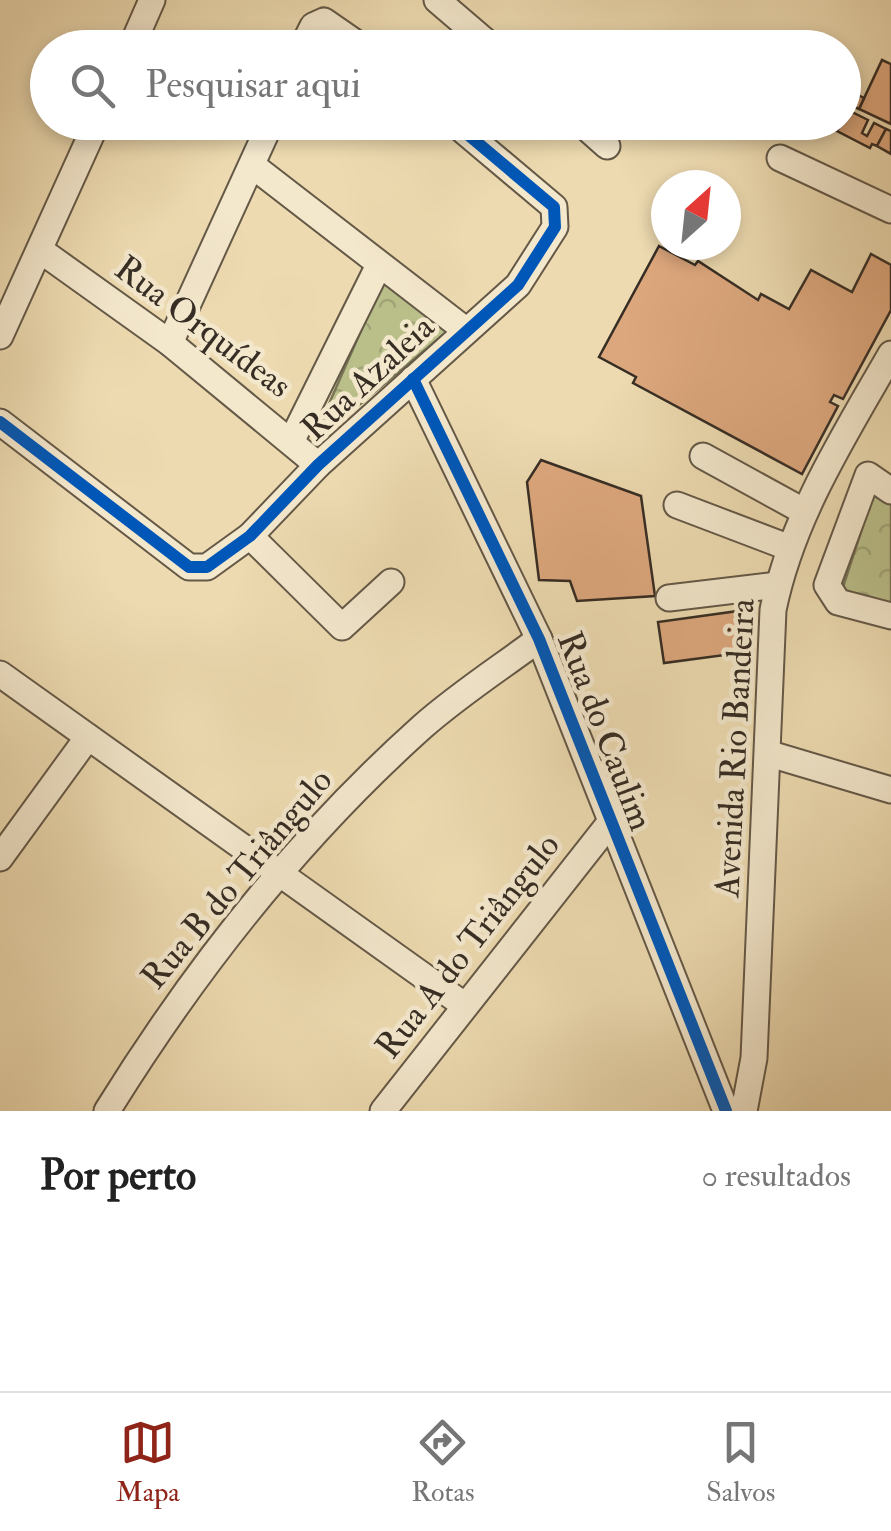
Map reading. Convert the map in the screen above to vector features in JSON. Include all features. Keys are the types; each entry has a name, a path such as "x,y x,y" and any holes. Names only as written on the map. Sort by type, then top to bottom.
{"street":[{"path":"139,30 152,0"},
{"path":"437,0 472,30"},
{"path":"314,30 320,22 343,30"},
{"path":"0,336 90,140"},
{"path":"170,343 263,140"},
{"name":"Rua Azaleia","path":"0,422 189,567 200,570 250,536 318,465 526,276 555,227 557,214 473,140"},
{"path":"600,140 607,146"},
{"path":"780,158 891,210"},
{"path":"252,166 464,329"},
{"name":"Rua Orquídeas","path":"40,250 170,343 318,465"},
{"path":"292,440 379,265"},
{"name":"Avenida Rio Bandeira","path":"744,1111 754,1058 770,754 770,646 778,585 805,512 891,354"},
{"name":"Rua do Caulim","path":"414,378 539,639 609,824 726,1111"},
{"path":"703,456 805,512"},
{"path":"891,491 868,476 826,585 838,602 891,616"},
{"path":"677,505 790,548"},
{"path":"250,536 342,627 392,582"},
{"path":"668,598 778,585"},
{"name":"Rua B do Triângulo","path":"107,1111 170,1012 331,814 425,725 539,639"},
{"path":"0,674 464,1006"},
{"path":"0,858 88,737"},
{"path":"770,754 891,790"},
{"name":"Rua A do Triângulo","path":"384,1111 609,824"}],"green space":[{"path":"384,278 449,330 311,445"},
{"path":"874,492 891,503 891,603 842,590"}],"building":[{"path":"882,60 891,64 891,124 861,110"},
{"path":"861,116 868,120 862,133 867,136 874,123 886,129 877,146 872,144 870,148 854,140 861,140"},
{"path":"886,129 891,131 891,154 877,146"},
{"path":"871,254 891,265 891,310 843,399 834,395 830,402 838,406 802,474 633,383 636,377 599,357 651,260 686,260 695,265 698,261 758,300 761,294 789,309 811,270 852,292"},
{"path":"541,460 641,496 655,596 577,601 570,581 539,580 527,482"},
{"path":"738,611 740,653 664,663 658,622"}],"cycle path":[{"path":"0,422 189,567 207,567 250,536 318,465 518,285 555,227 554,207 474,140"},
{"path":"413,379 539,639 726,1111"}]}
